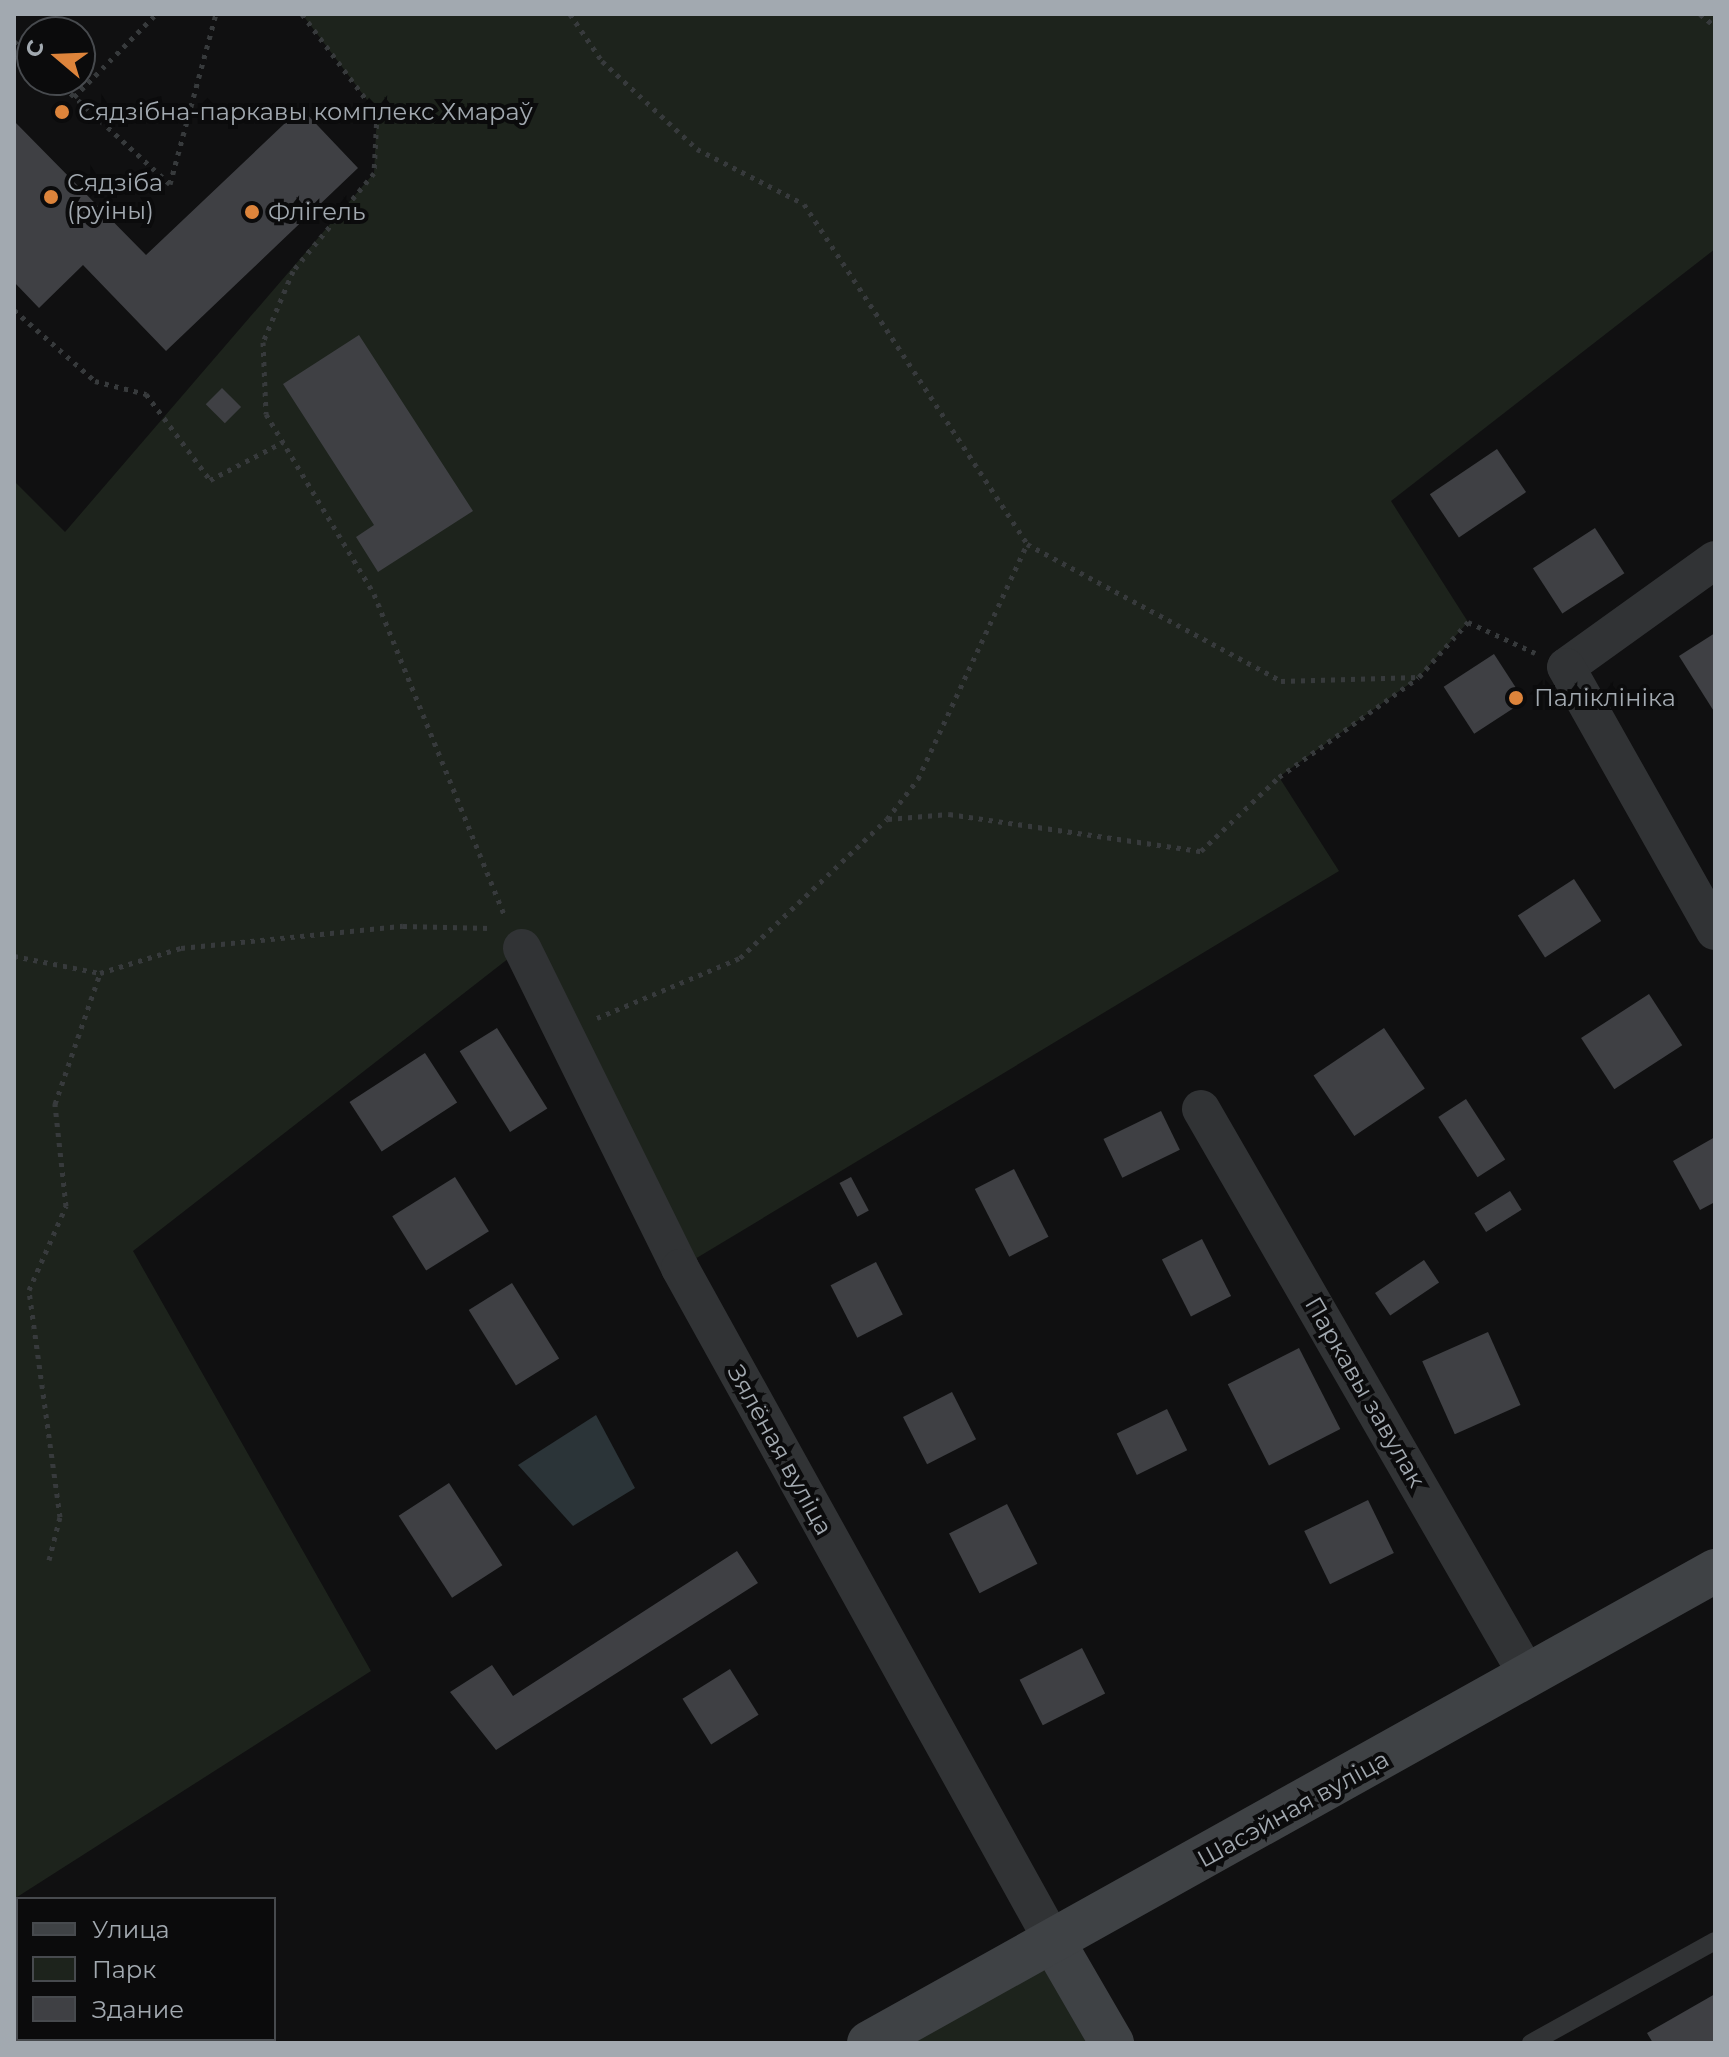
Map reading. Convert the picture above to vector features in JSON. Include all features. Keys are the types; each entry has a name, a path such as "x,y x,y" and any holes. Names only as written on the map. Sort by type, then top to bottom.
{"main road":[{"name":"Шасэйная вуліца","path":"869,2043 1054,1943 1715,1571"},
{"path":"1054,1943 1112,2043"}],"street":[{"path":"1715,560 1566,667 1715,931"},
{"name":"Зялёная вуліца","path":"515,938 680,1268 1054,1943"},
{"name":"Паркавы завулак","path":"1201,1109 1528,1676"}],"lane":[{"path":"1531,2043 1715,1941"}],"path":[{"path":"156,14 74,97 170,184 216,14"},
{"path":"14,956 100,973 181,948 403,926 515,938 374,594 266,414 263,342 293,271 374,173 377,114 302,14"},
{"path":"570,14 602,61 697,149 804,204 1027,544 1281,681 1419,677"},
{"path":"1700,14 1715,26"},
{"path":"14,310 95,381 146,394 210,480 283,442"},
{"path":"563,1032 740,958 887,819 918,779 1027,544"},
{"path":"887,819 949,814 1201,851 1279,777 1419,677 1468,622 1566,667"},
{"path":"49,1560 60,1517 29,1290 66,1206 55,1104 100,973"}],"green space":[{"path":"302,14 1715,14 1715,249 1391,501 1468,622 1419,677 1279,777 1339,871 680,1268 522,948 133,1251 371,1671 14,1899 14,481 65,532 374,173 377,113"},
{"path":"1054,1943 1112,2043 873,2043"}],"shaded area":[{"path":"596,1415 635,1488 573,1526 518,1465"}],"building":[{"name":"Флігель","path":"301,108 358,168 166,351 83,265 39,308 14,282 14,121 146,255"},
{"path":"359,335 473,511 378,572 356,537 374,525 283,384"},
{"path":"222,388 241,407 225,423 206,404"},
{"path":"1497,449 1526,492 1459,537 1430,494"},
{"path":"1595,528 1624,573 1562,614 1533,568"},
{"path":"1715,633 1715,713 1679,656"},
{"path":"1494,654 1524,701 1474,734 1444,687"},
{"path":"1574,879 1601,921 1545,957 1518,915"},
{"path":"1649,994 1682,1045 1614,1089 1581,1038"},
{"path":"497,1028 547,1109 510,1132 460,1051"},
{"path":"1384,1028 1425,1089 1354,1136 1314,1076"},
{"path":"425,1053 457,1102 382,1151 350,1102"},
{"path":"1466,1099 1505,1159 1478,1177 1438,1117"},
{"path":"1161,1111 1180,1150 1122,1178 1103,1139"},
{"path":"1715,1137 1715,1202 1700,1210 1673,1161"},
{"path":"1014,1169 1049,1237 1009,1257 975,1189"},
{"path":"455,1177 489,1231 426,1270 392,1216"},
{"path":"851,1177 869,1211 857,1217 840,1183"},
{"path":"1510,1191 1522,1210 1486,1232 1474,1213"},
{"path":"1202,1239 1231,1296 1191,1316 1162,1259"},
{"path":"1424,1260 1439,1282 1390,1315 1375,1293"},
{"path":"876,1262 903,1315 857,1338 831,1285"},
{"path":"512,1283 559,1358 516,1386 469,1310"},
{"path":"1488,1332 1521,1405 1455,1434 1422,1361"},
{"path":"1299,1348 1340,1429 1269,1465 1228,1384"},
{"path":"952,1392 976,1439 927,1464 903,1417"},
{"path":"1167,1409 1187,1450 1137,1475 1117,1434"},
{"path":"449,1483 502,1565 452,1598 399,1516"},
{"path":"1368,1500 1394,1553 1330,1584 1304,1531"},
{"path":"1007,1504 1037,1564 980,1593 949,1534"},
{"path":"737,1551 758,1583 496,1750 450,1692 492,1665 513,1696"},
{"path":"1082,1648 1105,1693 1043,1725 1020,1680"},
{"path":"730,1669 759,1715 711,1744 683,1699"},
{"path":"1715,1994 1715,2043 1653,2043 1647,2033"}],"place":[{"name":"Сядзібна-паркавы комплекс Хмараў","path":"62,112"},
{"name":"Сядзіба (руіны)","path":"51,197"},
{"name":"Флігель","path":"252,212"},
{"name":"Паліклініка","path":"1516,698"}]}
